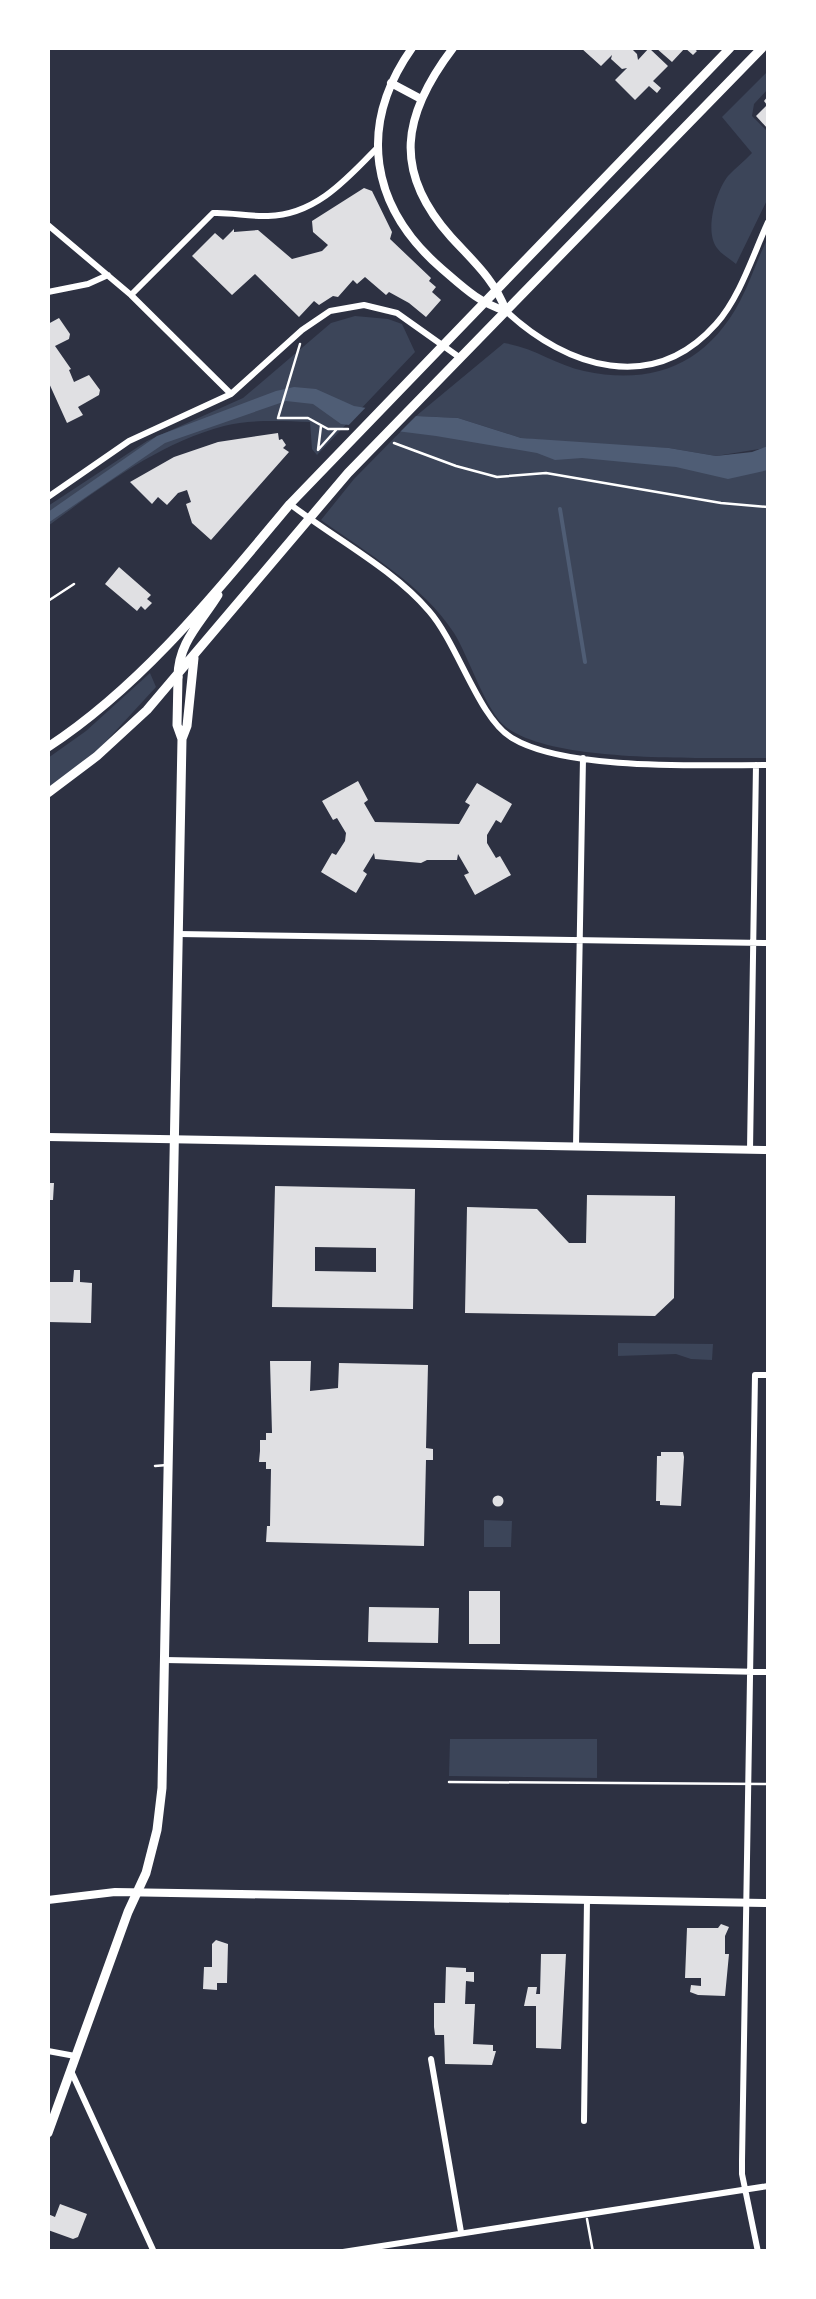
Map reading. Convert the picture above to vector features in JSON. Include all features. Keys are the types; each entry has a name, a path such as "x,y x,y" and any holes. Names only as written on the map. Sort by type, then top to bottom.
{"main road":[{"path":"48,747 103,706 227,580 290,504 730,48"},
{"path":"48,793 116,740 178,677 308,518 438,378 762,48"},
{"path":"182,740 177,725 178,659 184,643 227,580"},
{"path":"48,2133 152,1852 161,1798 182,740 194,658"}],"street":[{"path":"412,48 391,83 377,148 379,170 391,205 416,247 482,304 506,311 547,344 593,363 615,367 660,362 683,352 718,322 768,222"},
{"path":"452,48 421,98 410,130 414,180 435,218 498,288 506,311"},
{"path":"391,83 421,98"},
{"path":"131,295 213,213 270,216 314,204 339,186 377,148"},
{"path":"48,225 131,295 232,394"},
{"path":"48,292 88,284 108,275"},
{"path":"48,497 128,441 232,394 316,319 347,307 364,305 397,312 459,357"},
{"path":"290,504 377,567 430,612 460,656 494,723 508,736 528,745 583,758 768,765"},
{"path":"576,1146 583,758"},
{"path":"750,1150 756,765"},
{"path":"178,934 768,943"},
{"path":"48,1137 768,1150"},
{"path":"758,2252 742,2174 755,1374 768,1374"},
{"path":"165,1660 768,1672"},
{"path":"48,1900 115,1892 768,1903"},
{"path":"584,2121 587,1900"},
{"path":"48,2051 76,2056"},
{"path":"431,2059 460,2232"},
{"path":"70,2070 154,2252"},
{"path":"344,2252 768,2186"}],"lane":[{"path":"48,601 74,584"},
{"path":"156,1466 168,1466"},
{"path":"450,1782 768,1784"},
{"path":"586,2213 593,2252"}],"path":[{"path":"300,344 278,418 308,418 328,430 355,431"},
{"path":"286,357 295,362"},
{"path":"321,425 318,450 337,429"},
{"path":"392,442 442,462 497,477 546,473 768,508"}],"shaded area":[{"path":"768,71 768,89 754,104 752,116 768,128 768,198 736,264 713,241 712,222 724,183 752,153 722,117"},
{"path":"768,238 766,448 716,456 669,448 593,445 521,438 458,418 416,416 504,343 574,368 609,375 655,372 676,365 711,341 727,323"},
{"path":"355,316 402,324 415,352 317,455 312,449 310,422 256,421 224,426 154,455 48,526 48,506 147,441 243,398 331,323"},
{"path":"294,387 316,389 354,406 458,418 521,438 669,448 716,456 768,446 768,470 728,479 676,467 582,458 555,460 537,453 436,436 341,424 313,404 286,401 165,443 48,523 48,512 157,436"},
{"path":"406,426 702,461 768,455 768,758 594,753 528,739 506,727 492,709 454,633 427,600 321,520 354,479"},
{"path":"150,673 156,687 99,749 48,788 48,758 86,731"},
{"path":"618,1343 713,1344 712,1360 676,1354 618,1356"},
{"path":"484,1520 512,1521 511,1547 484,1547"},
{"path":"450,1739 597,1739 597,1778 449,1776"}],"pier":[{"path":"370,403 421,411 396,436 344,430"}],"building":[{"path":"581,48 631,48 638,60 649,48 668,66 653,81 661,88 657,93 649,86 635,100 615,80 627,68 622,69 611,59 612,55 601,66"},
{"path":"656,48 685,48 672,62"},
{"path":"768,96 768,129 756,116 767,105 764,101"},
{"path":"364,188 372,191 392,232 390,239 436,287 432,292 441,300 426,317 389,292 386,295 365,277 357,284 353,280 338,297 319,305 314,301 299,317 255,274 232,295 192,256 215,233 223,240 234,229 258,230 292,259 322,251 328,245 313,232 312,221"},
{"path":"59,318 70,334 69,339 55,346 71,369 74,382 89,375 100,390 99,395 78,407 83,415 67,423 48,381 48,324"},
{"path":"278,433 279,440 286,445 283,448 289,452 211,540 192,523 186,504 191,502 187,490 167,505 158,497 152,504 130,482 174,457 218,442"},
{"path":"119,567 151,595 147,599 152,603 145,610 141,606 137,611 105,584"},
{"path":"358,781 375,822 459,824 470,805 465,802 477,783 512,804 501,823 496,820 487,835 496,858 500,856 511,875 475,895 458,854 457,860 421,863 375,859 374,853 356,893 321,872 345,841 346,833 322,801"},
{"path":"48,1183 54,1183 53,1200 48,1200"},
{"path":"275,1186 415,1189 413,1309 272,1307","holes":["315,1247 376,1248 376,1272 315,1271"]},
{"path":"587,1195 675,1196 674,1298 655,1316 465,1313 467,1207 537,1209 569,1243 586,1243"},
{"path":"74,1270 80,1270 80,1282 92,1283 91,1323 48,1322 48,1282 73,1282"},
{"path":"270,1361 311,1361 310,1391 338,1388 339,1363 428,1365 426,1448 433,1449 433,1460 426,1460 424,1546 266,1542 271,1469 266,1469 266,1462 259,1462 260,1440 266,1440 266,1433 272,1433"},
{"path":"661,1452 683,1452 681,1506 660,1505 656,1501 657,1456"},
{"path":"498,1495 504,1501 498,1507 492,1501"},
{"path":"469,1591 500,1591 500,1644 469,1644"},
{"path":"369,1607 439,1608 438,1643 368,1642"},
{"path":"721,1924 729,1927 725,1936 725,1954 729,1954 725,1996 690,1992 691,1985 701,1986 701,1978 685,1978 687,1928 718,1928"},
{"path":"216,1940 228,1944 227,1983 217,1983 217,1990 203,1989 204,1967 212,1967 212,1944"},
{"path":"541,1954 566,1954 561,2049 536,2048 536,2006 524,2006 528,1987 537,1987 536,1994 540,1994"},
{"path":"446,1967 474,1972 474,1982 466,1981 465,2004 475,2004 473,2044 493,2045 496,2051 492,2065 445,2064 444,2035 435,2035 434,2003 445,2003"},
{"path":"60,2204 87,2214 78,2237 73,2239 48,2230 48,2214 55,2217"}],"waterway":[{"path":"560,509 585,662"}]}
